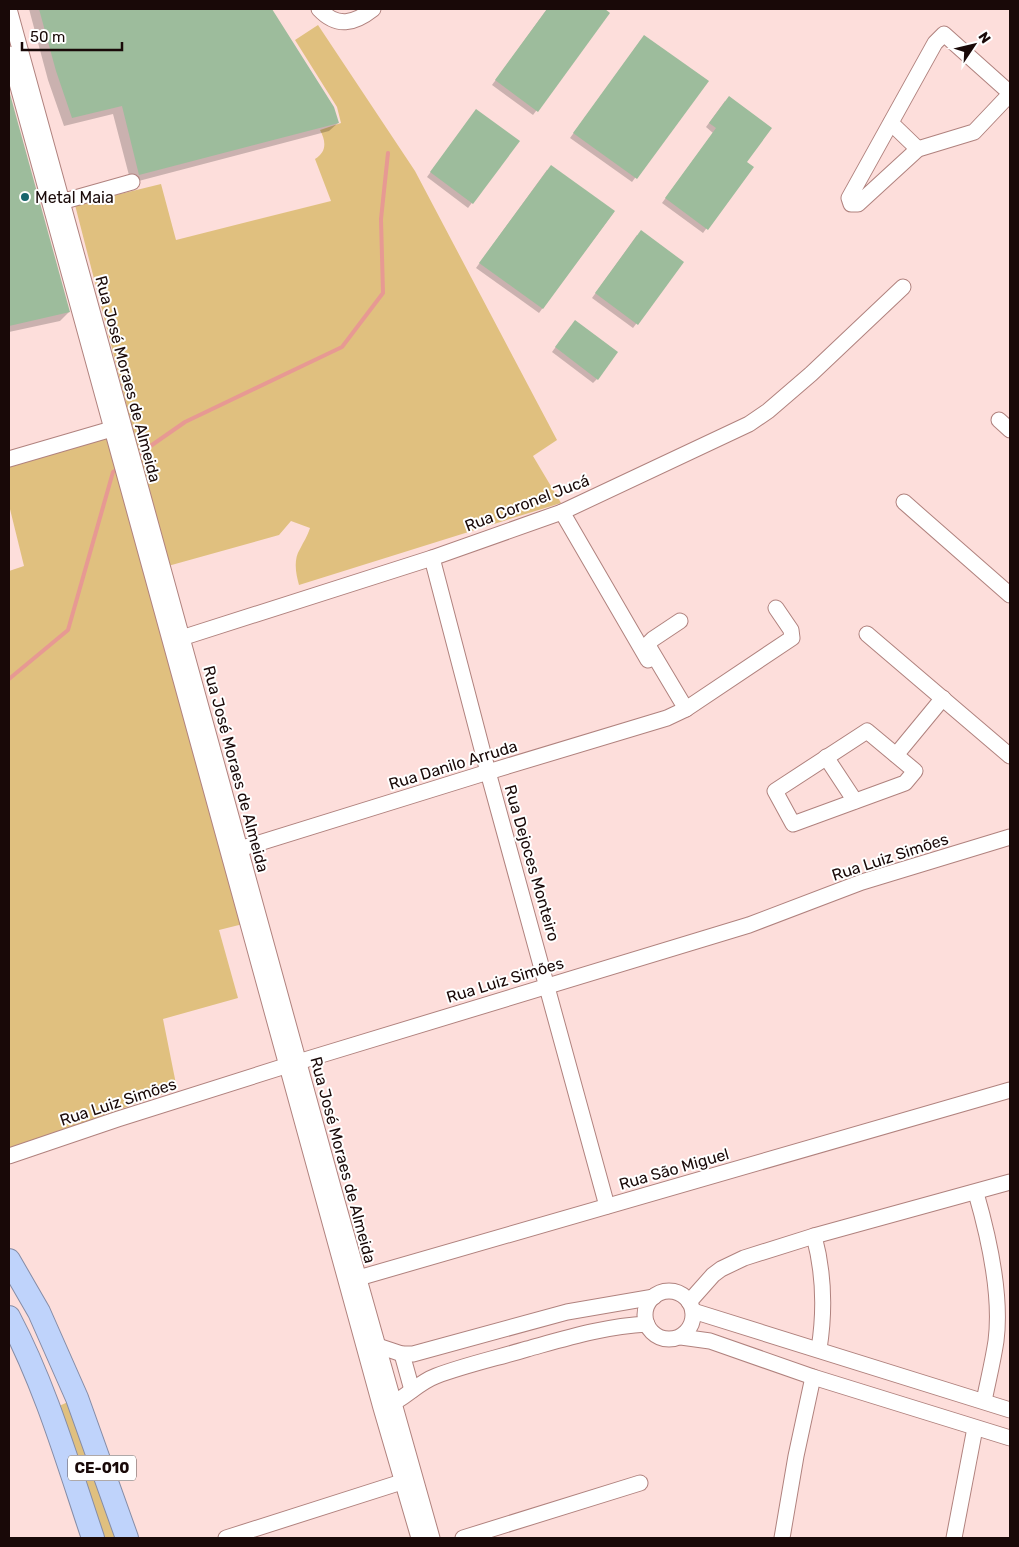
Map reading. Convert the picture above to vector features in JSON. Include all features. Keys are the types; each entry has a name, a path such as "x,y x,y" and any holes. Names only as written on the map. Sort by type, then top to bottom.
{"highway":[{"name":"CE-010","path":"9,1260 39,1312 77,1398 127,1538"},
{"name":"CE-010","path":"9,1317 25,1347 50,1410 93,1538"}],"street":[{"name":"Rua José Moraes de Almeida","path":"9,9 21,77 55,193 87,319 409,1480 419,1538"},
{"path":"320,9 327,17 343,22 358,19 373,9"},
{"path":"944,34 1010,94 974,132 918,149 858,204 851,204 849,198 935,42 944,34"},
{"name":"Rua José Moraes de Almeida","path":"9,54 21,77"},
{"path":"891,123 918,149"},
{"path":"55,193 132,182"},
{"name":"Rua Coronel Jucá","path":"176,640 432,558 562,512 757,420 811,374 903,288"},
{"path":"9,459 117,427"},
{"path":"904,502 1010,595"},
{"path":"562,512 683,711"},
{"name":"Rua Dejoces Monteiro","path":"432,558 488,772 548,985 607,1206"},
{"name":"Rua Danilo Arruda","path":"234,851 667,718 683,711 792,638 791,630 776,608"},
{"path":"680,620 653,639 649,643 649,648 683,711"},
{"path":"867,634 1010,756"},
{"path":"896,755 942,698"},
{"path":"867,731 896,755 915,771 905,783 793,824 775,791 867,731"},
{"path":"826,757 855,802"},
{"name":"Rua Luiz Simões","path":"9,1156 118,1119 293,1064 749,925 862,882 1010,837"},
{"name":"Rua São Miguel","path":"352,1279 1010,1090"},
{"path":"691,1307 713,1275 731,1263 814,1236 976,1193 1010,1182"},
{"path":"976,1193 990,1242 997,1303 996,1340 984,1401"},
{"path":"814,1236 822,1271 823,1324 819,1349"},
{"name":"Rua José Moraes de Almeida","path":"352,1279 378,1346 388,1405"},
{"path":"378,1346 402,1354 425,1352 568,1312 654,1297 663,1292 673,1291 682,1295 691,1307 693,1322 689,1330 681,1337 671,1340 661,1338 653,1333 647,1324 645,1314 648,1305 654,1297"},
{"path":"691,1307 1010,1410"},
{"path":"543,1319 550,1343"},
{"path":"388,1405 434,1377 550,1343 624,1325 647,1324"},
{"path":"485,1334 492,1359"},
{"path":"681,1337 710,1341 813,1377 1010,1438"},
{"path":"402,1354 412,1390"},
{"path":"782,1538 796,1456 813,1377"},
{"path":"954,1538 976,1428"},
{"name":"Rua José Moraes de Almeida","path":"409,1480 432,1538"},
{"path":"226,1538 409,1480"},
{"path":"463,1538 640,1484"}],"shaded area":[{"path":"318,25 415,171 557,440 533,456 561,503 299,585 296,572 296,558 310,528 291,521 279,535 168,566 75,205 161,184 176,240 331,201 315,159 322,153 324,146 320,130 341,123 337,107 295,40"},
{"path":"110,431 243,924 219,930 238,998 163,1019 177,1089 9,1149 9,571 24,566 9,505 9,462"},
{"path":"77,1398 127,1538 93,1538 50,1410"}],"building":[{"path":"39,9 272,9 334,107 339,123 139,175 122,106 72,118 56,71"},
{"path":"547,9 605,9 610,13 538,112 495,80"},
{"path":"644,35 709,81 637,179 573,133"},
{"name":"Metal Maia","path":"9,94 70,312 9,326"},
{"path":"729,96 772,128 747,162 754,167 708,230 665,198 716,128 709,123"},
{"path":"476,109 520,141 473,204 430,172"},
{"path":"551,165 615,211 543,309 479,263"},
{"path":"641,230 684,262 638,325 595,293"},
{"path":"575,320 618,352 598,380 555,347"}],"waterway":[{"path":"139,454 185,422 342,347 383,293 381,219 388,153"},
{"path":"9,679 68,630 113,472 117,469"}],"place":[{"name":"Metal Maia","path":"25,197"}]}
